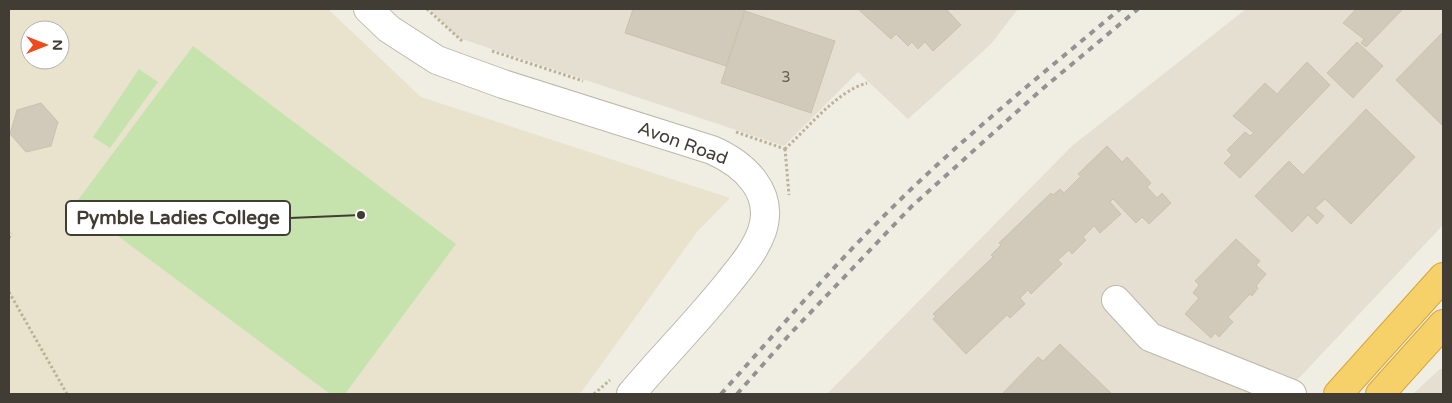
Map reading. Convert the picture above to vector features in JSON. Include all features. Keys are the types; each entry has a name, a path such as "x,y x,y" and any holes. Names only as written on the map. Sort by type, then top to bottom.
{"highway":[{"path":"1338,394 1443,277"},
{"path":"1380,394 1443,324"}],"street":[{"name":"Avon Road","path":"368,9 390,29 437,60 503,84 712,150 738,164 750,174 763,200 765,215 762,231 749,256 709,307 631,394"},
{"path":"1116,300 1150,337 1292,394"}],"path":[{"path":"427,9 461,41 470,44"},
{"path":"487,49 585,81"},
{"path":"731,131 785,149 854,87 867,83"},
{"path":"9,238 11,233"},
{"path":"9,292 67,394"}],"shaded area":[{"path":"9,9 328,9 421,97 730,198 697,232 580,394 9,394"},
{"path":"429,9 1018,9 991,44 908,119 858,72 784,146 459,38"},
{"path":"1246,9 1443,9 1443,225 1284,394 827,394 1072,146"},
{"path":"1440,369 1443,369 1443,394 1413,394"}],"green space":[{"path":"193,46 456,244 345,394 330,394 75,204"},
{"path":"139,69 158,82 110,148 93,137"}],"building":[{"path":"633,9 745,9 726,66 625,33"},
{"path":"858,9 946,9 961,25 933,51 925,42 918,49 912,42 908,46 896,34 891,39"},
{"path":"1356,9 1403,9 1366,47 1361,43 1364,39 1343,23"},
{"path":"745,11 835,41 811,113 721,83"},
{"path":"1443,32 1443,126 1396,80"},
{"path":"1357,42 1383,66 1353,98 1327,73"},
{"path":"1307,62 1330,85 1240,178 1224,163 1232,155 1227,150 1245,132 1250,136 1254,133 1233,116 1265,83 1277,94"},
{"path":"41,103 58,122 51,146 26,152 10,134 17,110"},
{"path":"1366,109 1415,157 1351,224 1325,199 1315,208 1324,216 1317,224 1308,215 1292,232 1255,196 1289,161 1303,175"},
{"path":"1107,146 1122,162 1127,157 1151,183 1147,187 1157,198 1162,193 1171,203 1149,224 1142,217 1136,223 1113,199 1110,202 1121,214 1100,233 1094,226 1083,237 1086,240 1072,254 1069,250 1058,260 1062,264 1031,294 1028,290 1020,298 1025,304 1010,318 1007,315 966,354 933,319 936,316 933,314 993,257 991,255 1001,245 999,243 1051,193 1053,195 1060,189 1064,193 1081,176 1078,174"},
{"path":"1236,239 1260,261 1256,265 1266,274 1256,286 1258,288 1252,296 1250,294 1228,317 1233,322 1219,337 1215,333 1211,338 1185,314 1199,298 1193,293 1199,285 1195,281"},
{"path":"1060,344 1112,394 1002,394 1038,357 1043,361"}],"railway":[{"path":"721,394 833,269 903,197 982,125 1120,9"},
{"path":"737,394 790,334 911,207 1041,90 1138,9"}],"place":[{"name":"Pymble Ladies College","path":"361,215"}]}
